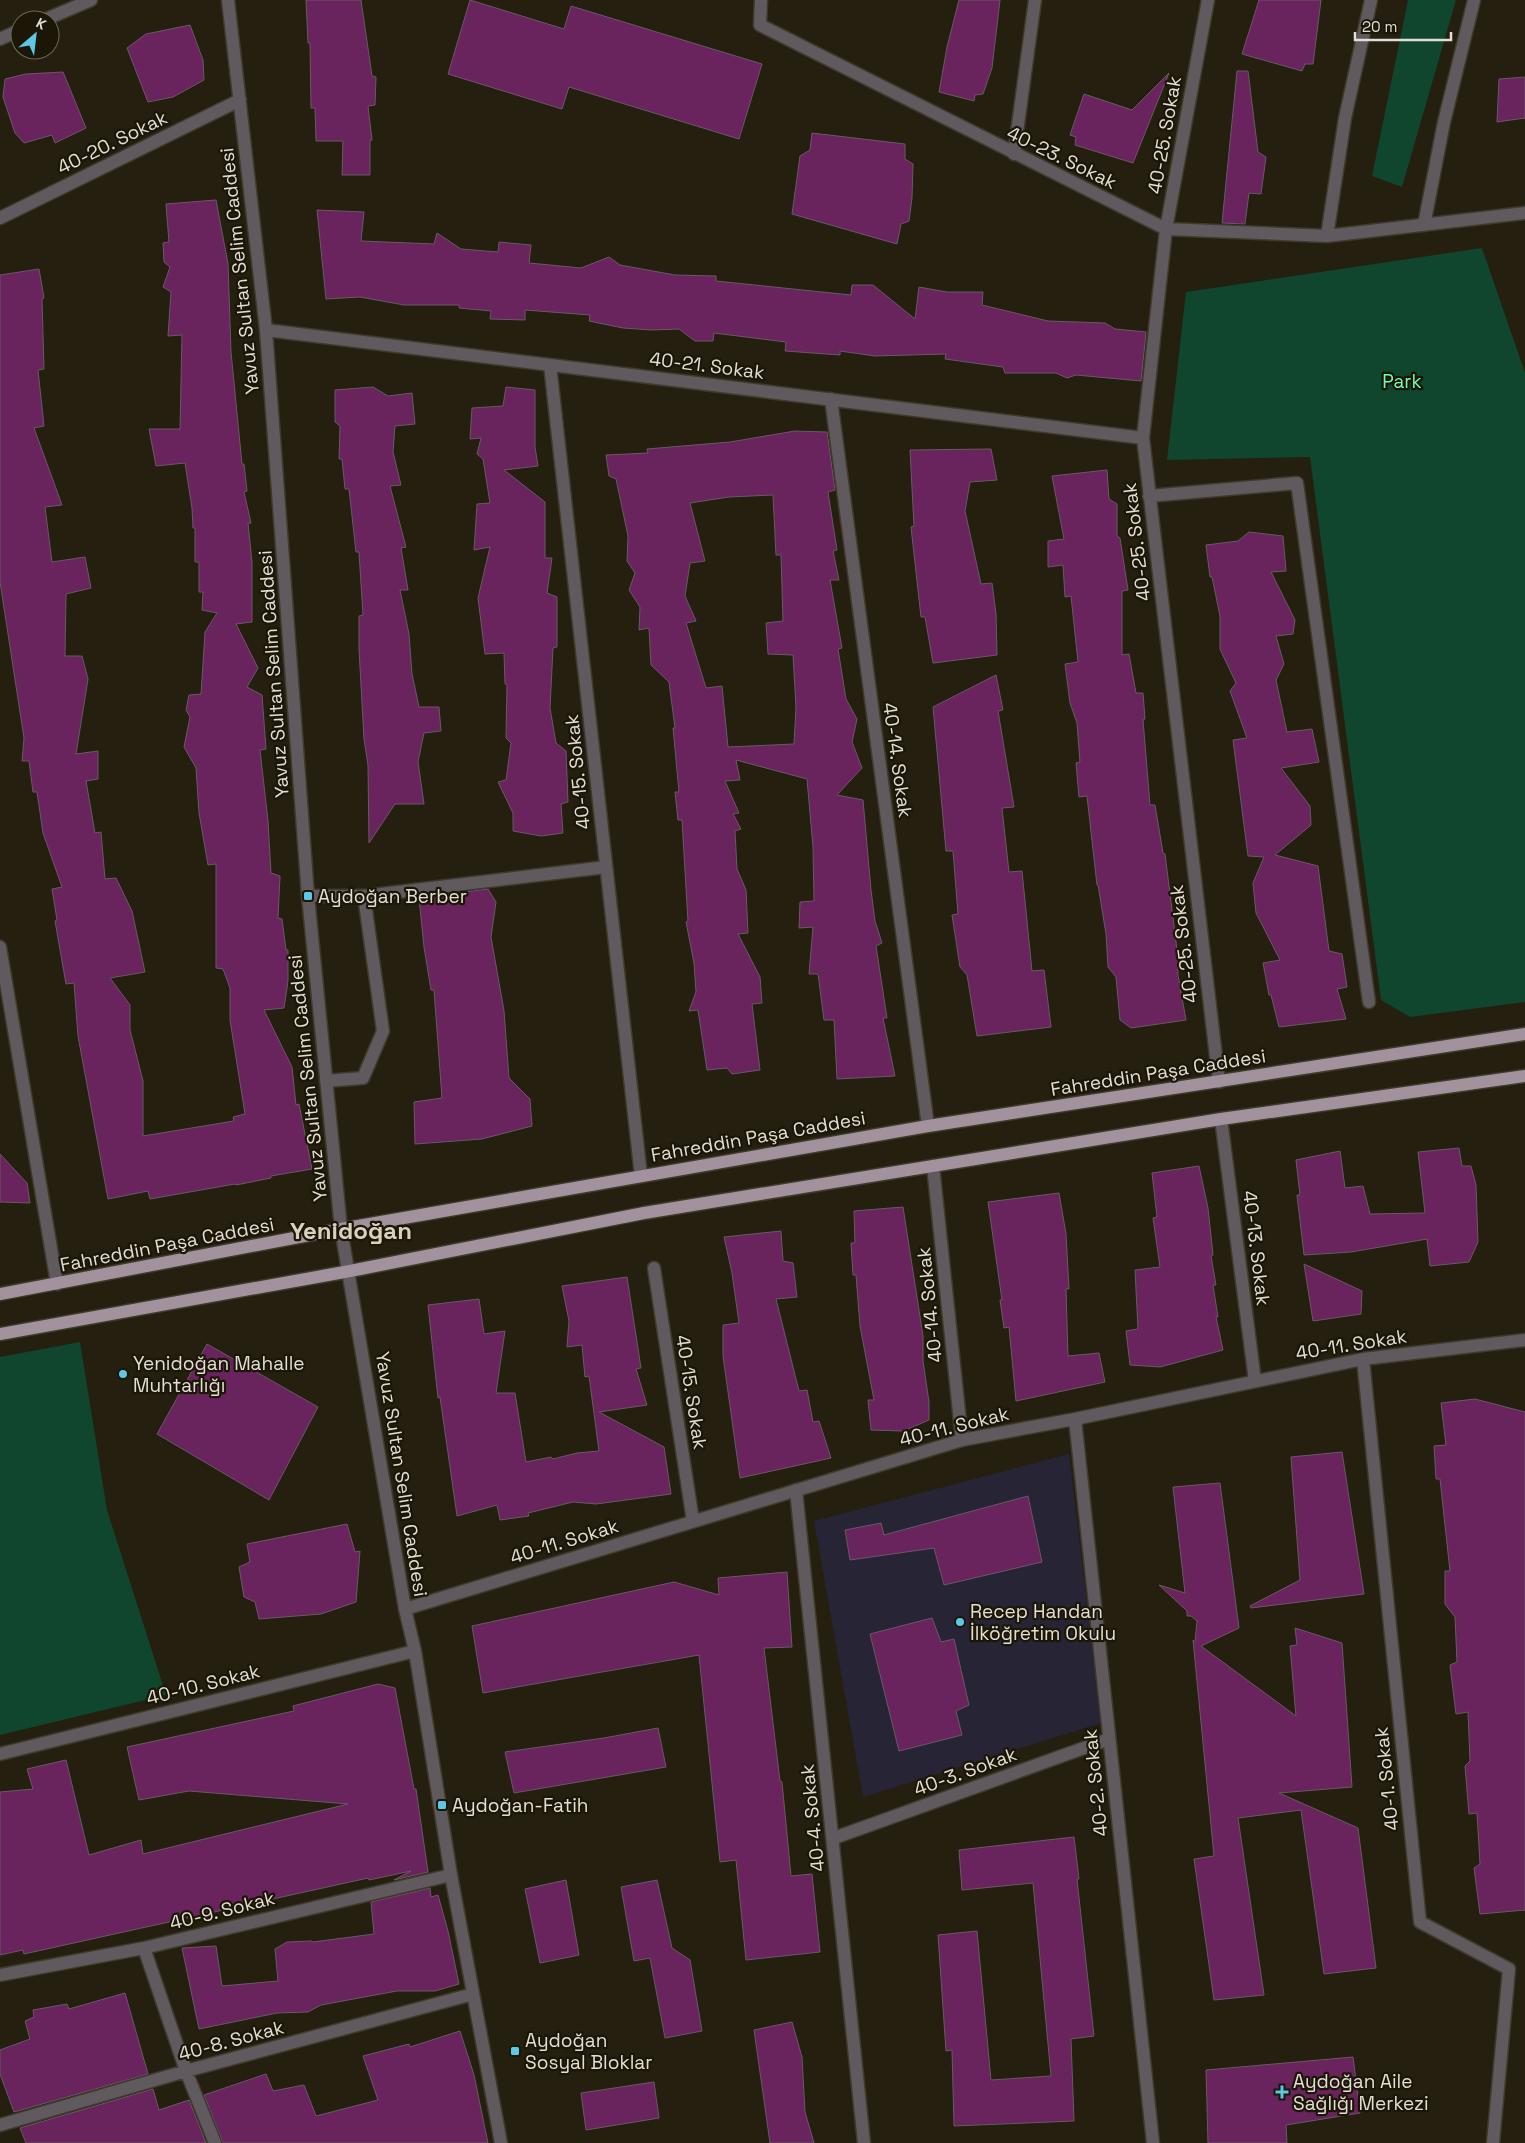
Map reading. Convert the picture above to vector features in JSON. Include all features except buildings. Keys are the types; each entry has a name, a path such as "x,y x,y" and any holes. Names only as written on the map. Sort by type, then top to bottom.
{"main road":[{"name":"Fahreddin Paşa Caddesi","path":"0,1294 341,1229 928,1126 1525,1034"},
{"path":"0,1334 350,1271 644,1213 1221,1120 1525,1076"}],"street":[{"path":"60,13 91,0"},
{"name":"Yavuz Sultan Selim Caddesi","path":"228,0 266,330 308,896 341,1229 350,1271 405,1609 415,1651 451,1875 501,2143"},
{"name":"40-23. Sokak","path":"761,0 760,25 1166,229 1326,236 1525,213"},
{"path":"1014,154 1035,0"},
{"name":"40-25. Sokak","path":"1208,0 1166,229 1143,438 1219,1082"},
{"path":"1326,236 1345,118 1371,0"},
{"path":"1424,225 1444,122 1474,0"},
{"name":"40-20. Sokak","path":"0,218 240,100"},
{"name":"40-21. Sokak","path":"266,330 1143,438"},
{"name":"40-15. Sokak","path":"550,365 640,1176"},
{"name":"40-14. Sokak","path":"831,399 928,1126"},
{"path":"1149,496 1297,483 1369,1002"},
{"path":"308,896 364,896 606,867"},
{"path":"326,1081 363,1078 383,1031 364,896"},
{"path":"0,947 57,1284"},
{"name":"40-13. Sokak","path":"1221,1120 1255,1380"},
{"name":"40-14. Sokak","path":"933,1166 962,1440"},
{"name":"40-15. Sokak","path":"654,1268 693,1521"},
{"name":"40-11. Sokak","path":"405,1609 962,1440 1075,1419 1363,1358 1525,1340"},
{"name":"40-1. Sokak","path":"1363,1358 1420,1922 1509,1969 1493,2143"},
{"name":"40-2. Sokak","path":"1075,1419 1153,2143"},
{"name":"40-4. Sokak","path":"796,1490 834,1838 864,2143"},
{"name":"40-10. Sokak","path":"0,1754 415,1651"},
{"name":"40-3. Sokak","path":"834,1838 1110,1739"},
{"name":"40-9. Sokak","path":"0,1975 144,1948 451,1875"},
{"path":"144,1948 186,2071 215,2143"},
{"name":"40-8. Sokak","path":"0,2125 186,2071 473,1994"}],"shaded area":[{"name":"Recep Handan İlköğretim Okulu","path":"1069,1454 1101,1723 863,1797 814,1521"}],"green space":[{"path":"1408,0 1456,0 1402,187 1372,176"},
{"name":"Park","path":"1482,248 1525,373 1525,1002 1410,1017 1381,1000 1310,457 1167,460 1186,292"},
{"path":"80,1342 107,1510 166,1695 0,1735 0,1357"}],"place":[{"name":"Aydoğan Berber","path":"308,896"},
{"name":"Yenidoğan Mahalle Muhtarlığı","path":"123,1374"},
{"name":"Recep Handan İlköğretim Okulu","path":"960,1622"},
{"name":"Aydoğan-Fatih","path":"442,1805"},
{"name":"Aydoğan Sosyal Bloklar","path":"515,2051"},
{"name":"Aydoğan Aile Sağlığı Merkezi","path":"1282,2092"}],"district":[{"name":"Yenidoğan","path":"351,1231"}]}
